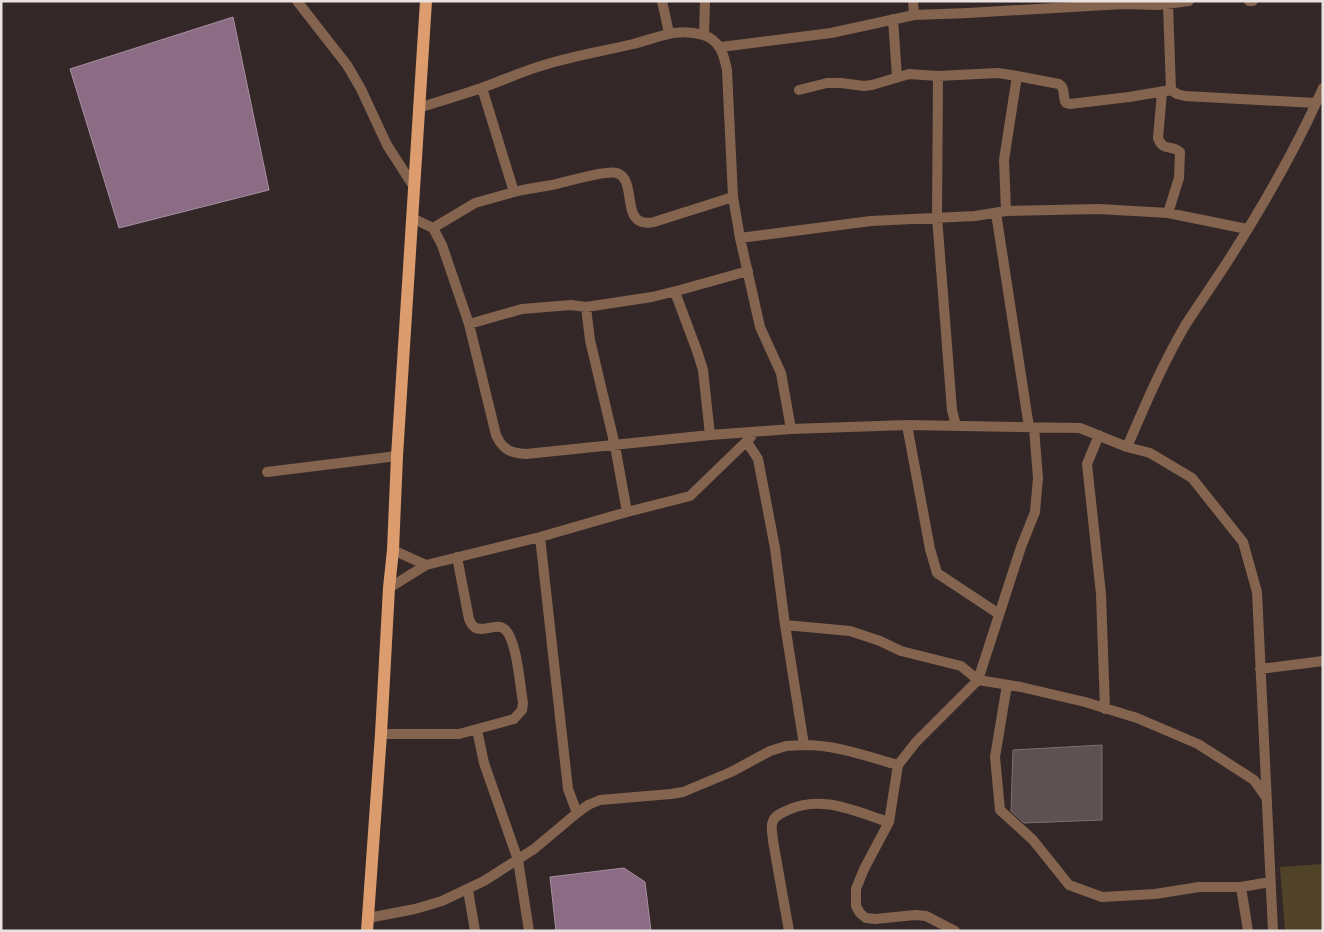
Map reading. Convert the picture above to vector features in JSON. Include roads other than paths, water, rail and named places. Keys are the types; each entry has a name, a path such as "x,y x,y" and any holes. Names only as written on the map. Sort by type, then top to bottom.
{"main road":[{"path":"367,924 381,734 388,588 393,550 396,456 426,1"}],"street":[{"path":"297,1 347,64 387,145 414,187"},
{"path":"662,1 669,33"},
{"path":"704,35 705,1"},
{"path":"913,1 914,14"},
{"path":"721,47 831,33 914,14 968,13 1055,5 1146,5 1189,1"},
{"path":"1168,4 1166,91 1158,138 1160,144 1165,147 1176,148 1180,152 1179,178 1168,212"},
{"path":"893,19 897,77"},
{"path":"418,108 482,88 547,64 637,43 669,33 685,32 704,35 713,40 721,47 727,70 733,197 740,238 760,327 781,374 790,429"},
{"path":"798,90 827,83 872,85 909,74 938,76 991,73 1059,84 1062,86 1063,99 1066,103 1070,104 1166,91 1185,96 1316,103"},
{"path":"938,76 937,218 952,410 956,426"},
{"path":"1016,76 1004,160 1001,212 1029,427 1034,428"},
{"path":"482,88 514,192"},
{"path":"1127,447 1156,379 1186,325 1269,192 1304,128 1323,88"},
{"path":"433,228 474,203 514,192 609,173 616,173 622,176 628,188 632,211 637,219 644,223 654,222 733,197"},
{"path":"740,238 871,221 975,216 1001,212 1099,208 1168,212 1247,229"},
{"path":"412,218 433,228 442,245 469,324 496,435 500,445 516,454 790,429 907,425 1080,428 1150,454 1192,478 1243,542 1257,592 1273,931"},
{"path":"469,324 530,308 571,305 586,307 652,297 748,271"},
{"path":"675,292 702,370 710,436"},
{"path":"586,307 590,340 615,446 627,512"},
{"path":"907,425 930,549 937,572 999,614"},
{"path":"955,931 926,916 866,918 856,906 856,889 864,869 890,822 898,764 916,742 978,680 1021,547 1035,512 1038,478 1034,428"},
{"path":"388,588 426,565 540,537 690,496 756,432"},
{"path":"1099,435 1087,464 1101,594 1106,708"},
{"path":"747,442 758,459 774,548 804,745"},
{"path":"267,472 396,456"},
{"path":"540,537 568,790 577,813"},
{"path":"393,550 426,565"},
{"path":"381,734 459,734 514,718 522,710 523,703 515,652 509,634 504,628 498,626 477,628 472,626 457,557"},
{"path":"785,625 850,631 880,641 901,651 961,666 978,680 1021,687 1106,708 1137,718 1198,744 1254,780 1266,798"},
{"path":"1260,670 1323,661"},
{"path":"1006,685 995,757 1000,810 1033,840 1070,885 1102,897 1155,894 1199,887 1241,887 1270,882"},
{"path":"477,730 484,763 518,860 529,931"},
{"path":"367,924 442,901 484,882 547,840 588,805 600,800 683,792 731,772 770,751 786,746 819,745 837,747 898,764"},
{"path":"789,931 772,828 773,820 777,815 808,803 837,806 890,822"},
{"path":"1241,887 1248,931"},
{"path":"468,890 475,931"}]}
